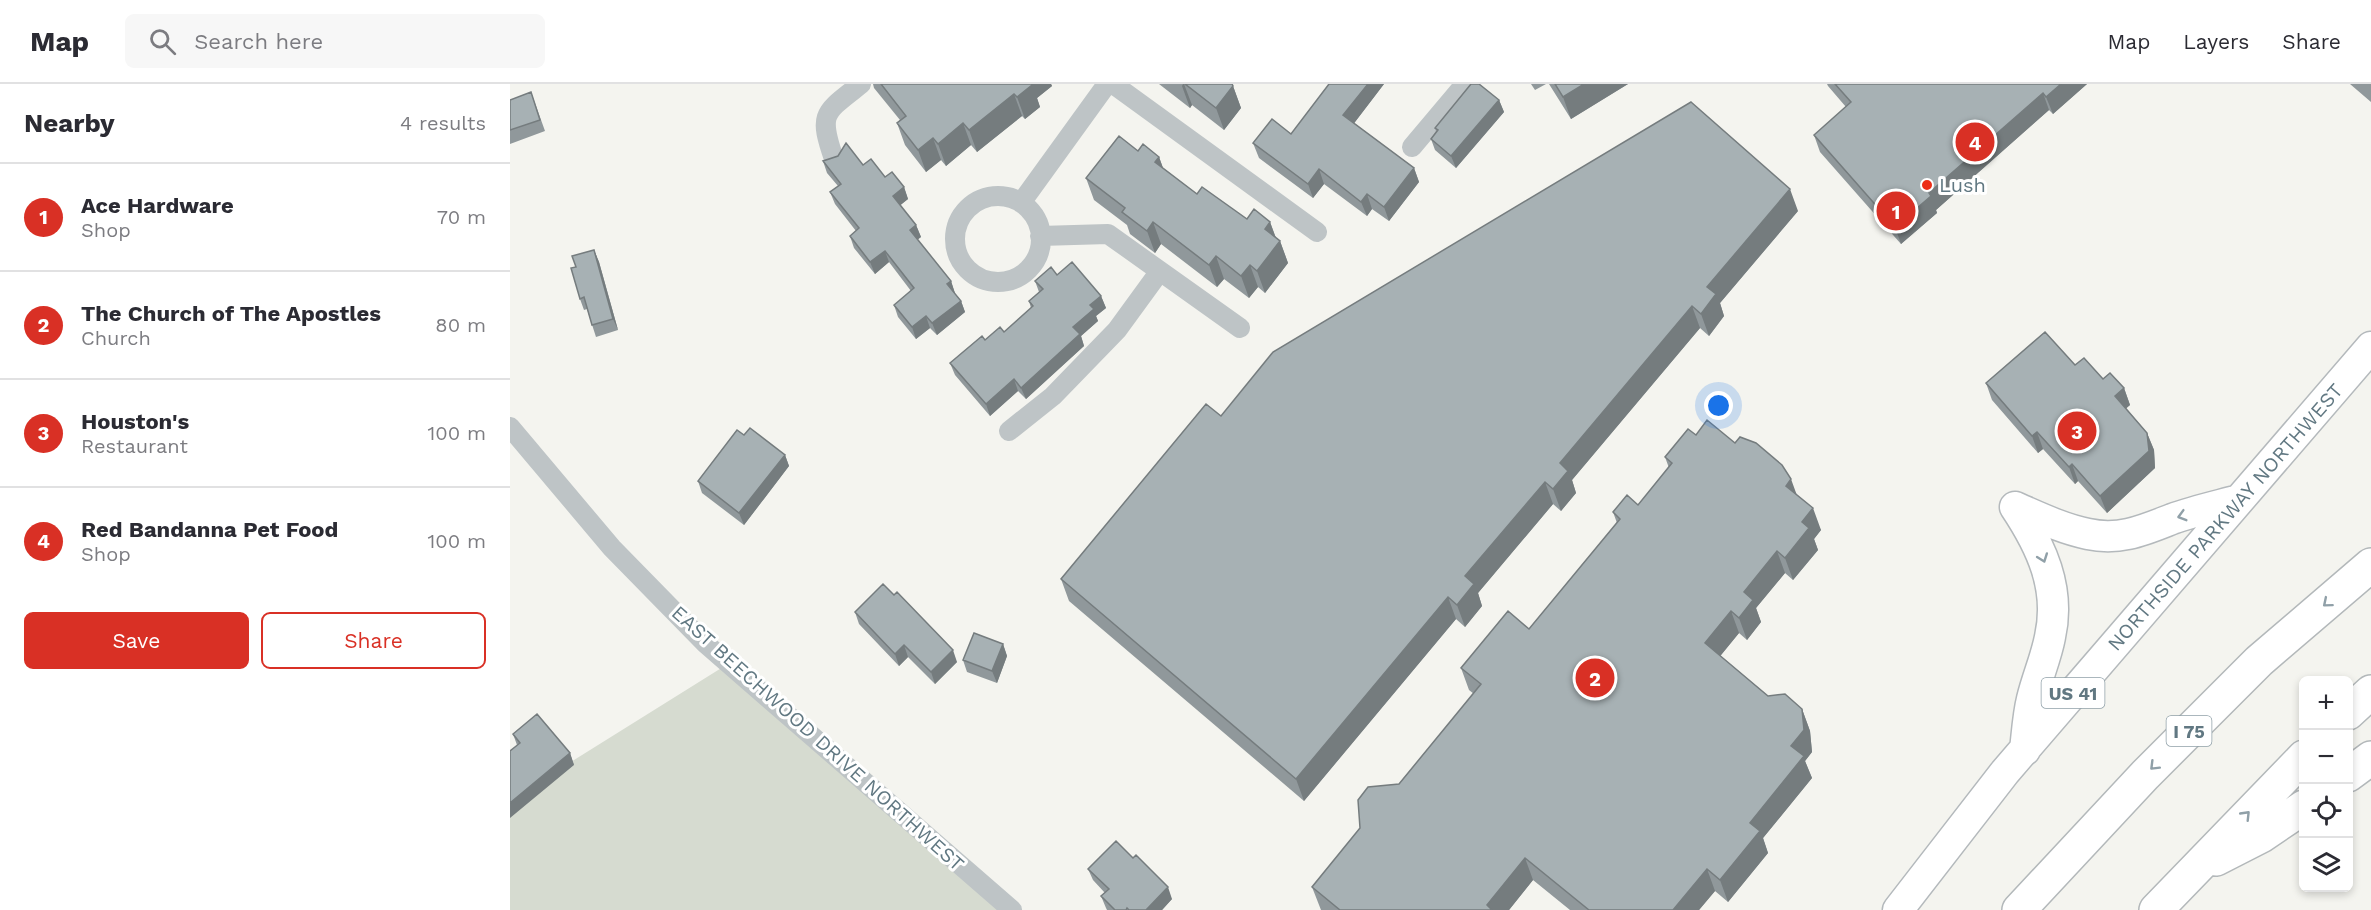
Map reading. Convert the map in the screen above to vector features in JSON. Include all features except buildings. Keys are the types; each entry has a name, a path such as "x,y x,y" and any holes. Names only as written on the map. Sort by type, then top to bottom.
{"highway":[{"name":"I 75","path":"2019,910 2145,775 2259,661 2371,565"},
{"path":"2353,709 2371,692"},
{"path":"2353,772 2371,758"},
{"path":"2156,910 2190,872 2299,762"},
{"path":"2190,872 2261,836 2299,810"}],"main road":[{"name":"NORTHSIDE PARKWAY NORTHWEST","path":"1898,910 2025,750 2371,347"},
{"path":"2025,750 2031,699 2049,640 2054,613 2053,588 2035,537 2015,507 2054,524 2107,537 2133,535 2172,519 2239,500"}],"street":[{"path":"834,159 824,130 830,108 861,84"},
{"path":"1021,203 1107,84"},
{"path":"1113,84 1317,232"},
{"path":"1412,147 1465,84"},
{"path":"1000,196 1021,203 1036,219 1040,236 1039,252 1034,262 1018,277 1007,281 985,280 966,268 956,248 957,226 969,207 988,197 1000,196"},
{"path":"1040,236 1108,234 1239,328"},
{"path":"1009,431 1053,396 1117,330 1160,271"},
{"name":"EAST BEECHWOOD DRIVE NORTHWEST","path":"510,427 612,548 706,644 1012,910"}],"shaded area":[{"path":"739,657 921,830 1019,910 510,910 510,800"}],"place":[{"name":"Red Bandanna Pet Food","path":"1975,142"},
{"name":"Lush","path":"1927,185"},
{"name":"Ace Hardware","path":"1896,211"},
{"name":"Houston's","path":"2077,431"},
{"name":"The Church of The Apostles","path":"1595,678"}]}
